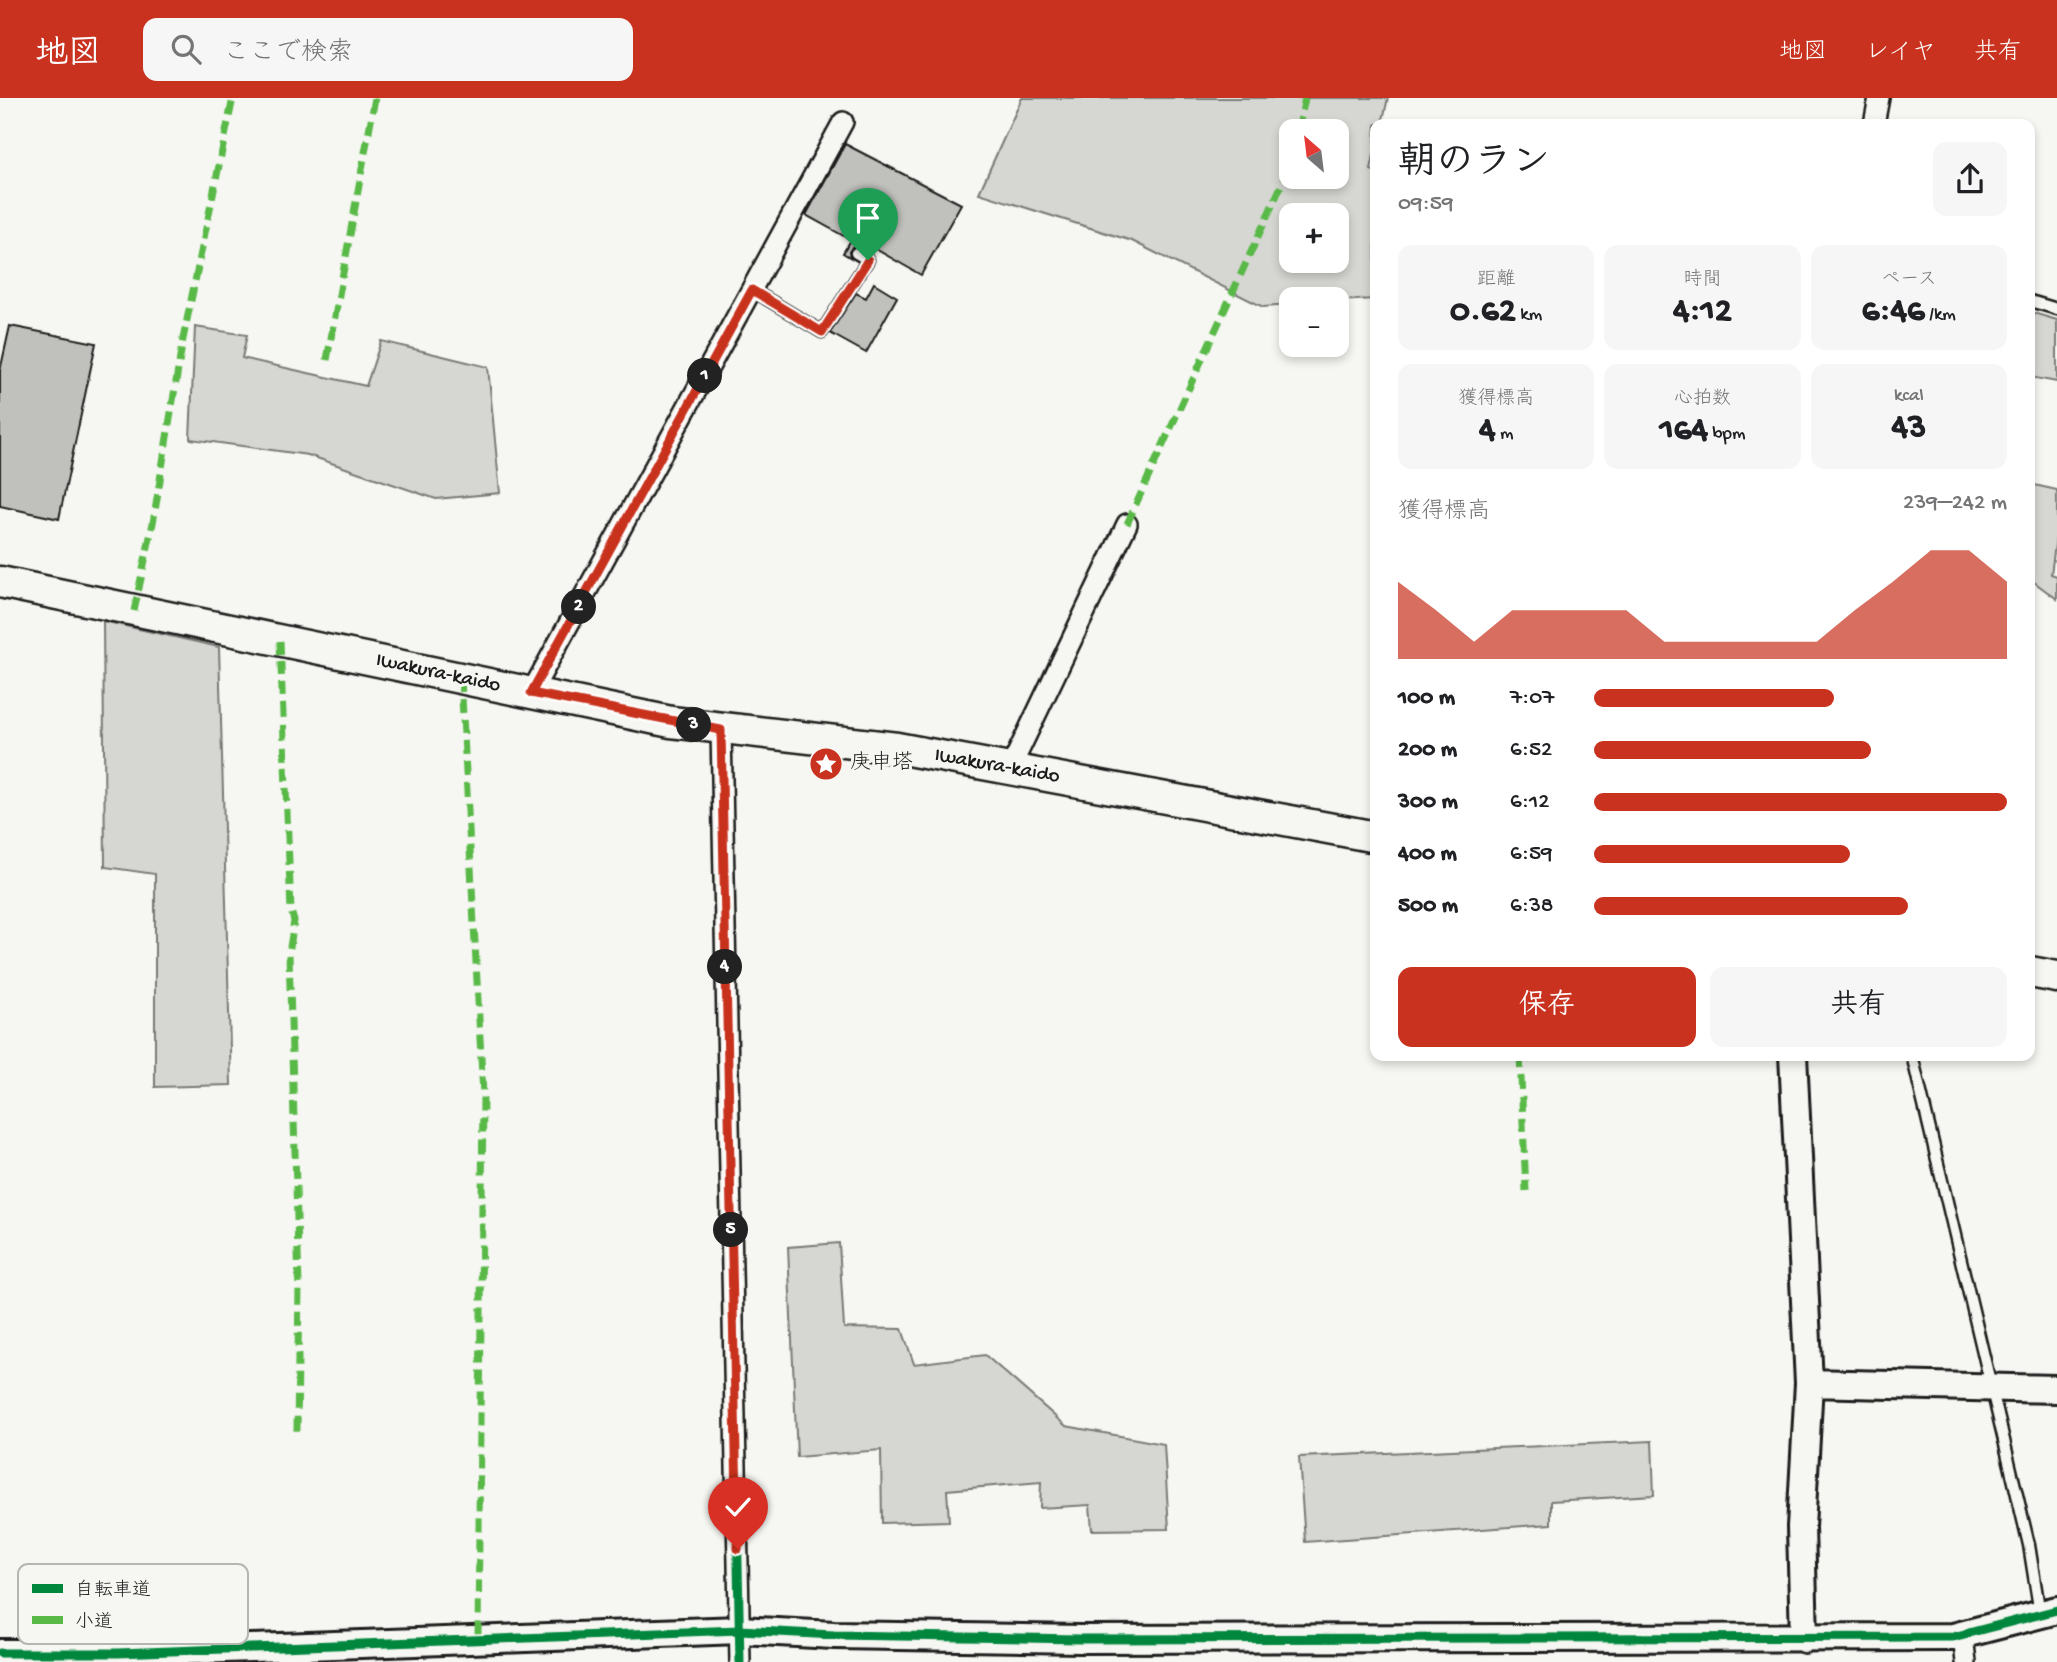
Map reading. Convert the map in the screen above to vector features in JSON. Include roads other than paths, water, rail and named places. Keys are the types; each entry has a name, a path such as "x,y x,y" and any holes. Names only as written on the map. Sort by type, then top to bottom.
{"main road":[{"name":"Iwakura-kaido","path":"0,582 721,730 858,743 1370,836"},
{"path":"2035,973 2057,977"}],"street":[{"path":"1875,119 1879,98"},
{"path":"531,693 843,122"},
{"path":"1010,769 1127,524"},
{"path":"721,730 740,1662"},
{"path":"1793,1061 1809,1383 1801,1527 1804,1639"},
{"path":"1809,1383 2057,1389"},
{"path":"0,1653 118,1653 740,1630 1325,1651 1804,1639 1964,1649 2049,1613"}],"lane":[{"path":"752,290 822,332 868,260 856,253"},
{"path":"2035,302 2057,309"},
{"path":"1913,1061 1990,1388 2049,1613"}],"place":[{"name":"庚申塔","path":"826,764"}]}
